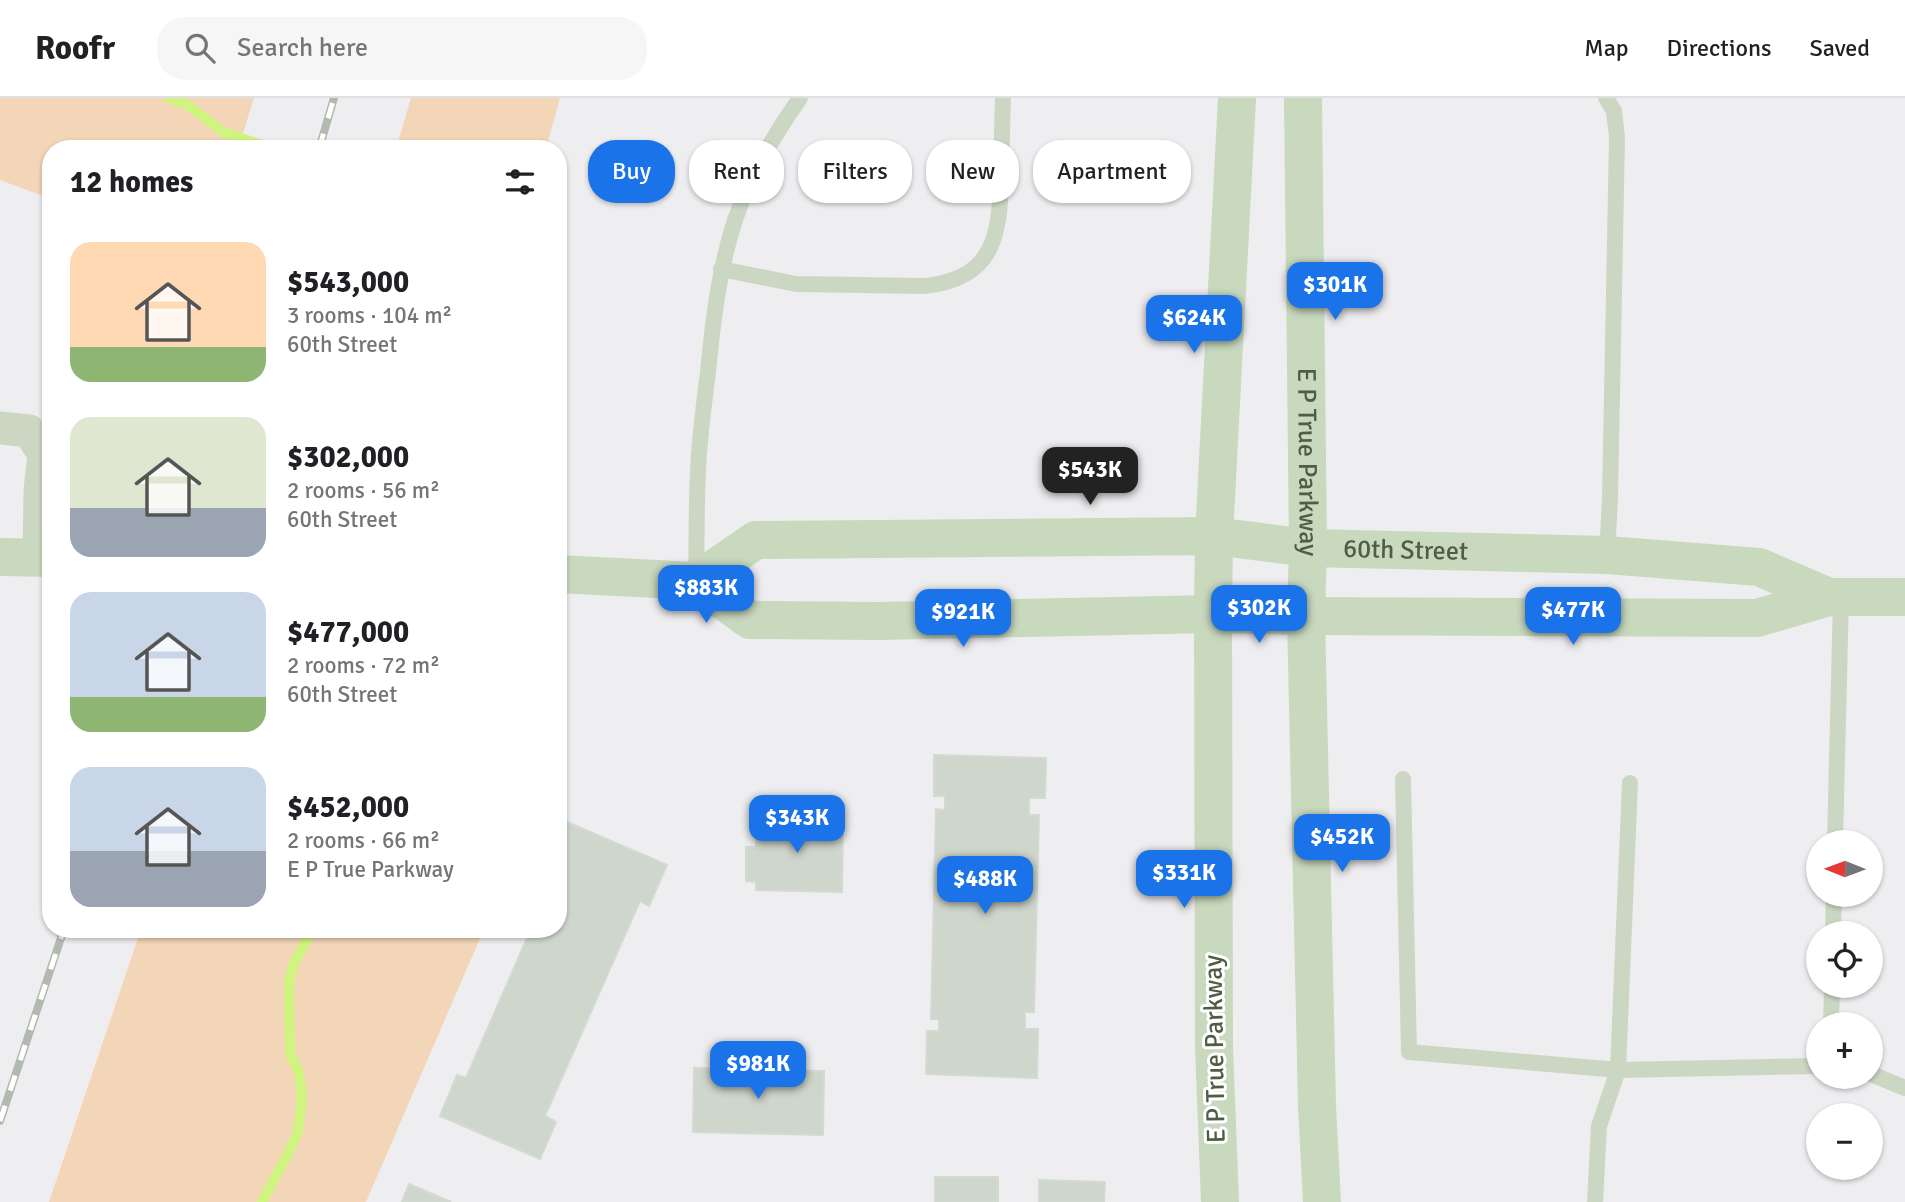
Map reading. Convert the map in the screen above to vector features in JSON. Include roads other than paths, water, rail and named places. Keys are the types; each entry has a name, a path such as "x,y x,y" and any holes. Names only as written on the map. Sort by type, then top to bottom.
{"main road":[{"name":"E P True Parkway","path":"1220,1202 1214,1047 1214,536 1237,98"},
{"name":"E P True Parkway","path":"1303,98 1308,548 1306,616 1317,1106 1322,1202"},
{"name":"60th Street","path":"1835,597 1759,567 1607,555 1308,548 1214,536 756,540 696,581 750,620 879,621 1213,614 1757,618 1835,597 1905,597"},
{"path":"0,557 42,558"},
{"path":"567,574 696,581"}],"street":[{"path":"0,428 29,431 42,451"},
{"path":"42,472 42,517"}],"lane":[{"path":"696,581 698,472 713,320 722,270 748,186 765,153 800,98"},
{"path":"722,270 808,285 924,286 947,282 967,273 979,264 988,252 998,225 1003,98"},
{"path":"1606,98 1614,110 1617,137 1607,555"},
{"path":"1835,597 1835,830"},
{"path":"1403,779 1409,1052 1618,1070 1806,1066"},
{"path":"1595,1202 1599,1126 1618,1070 1630,783"},
{"path":"1883,1079 1905,1088"}],"waterway":[{"path":"169,98 188,105 223,132 247,140"},
{"path":"262,1202 298,1132 302,1098 299,1072 290,1054 289,984 293,965 308,938"}],"railway":[{"path":"322,140 334,98"},
{"path":"0,1121 61,938"}]}
